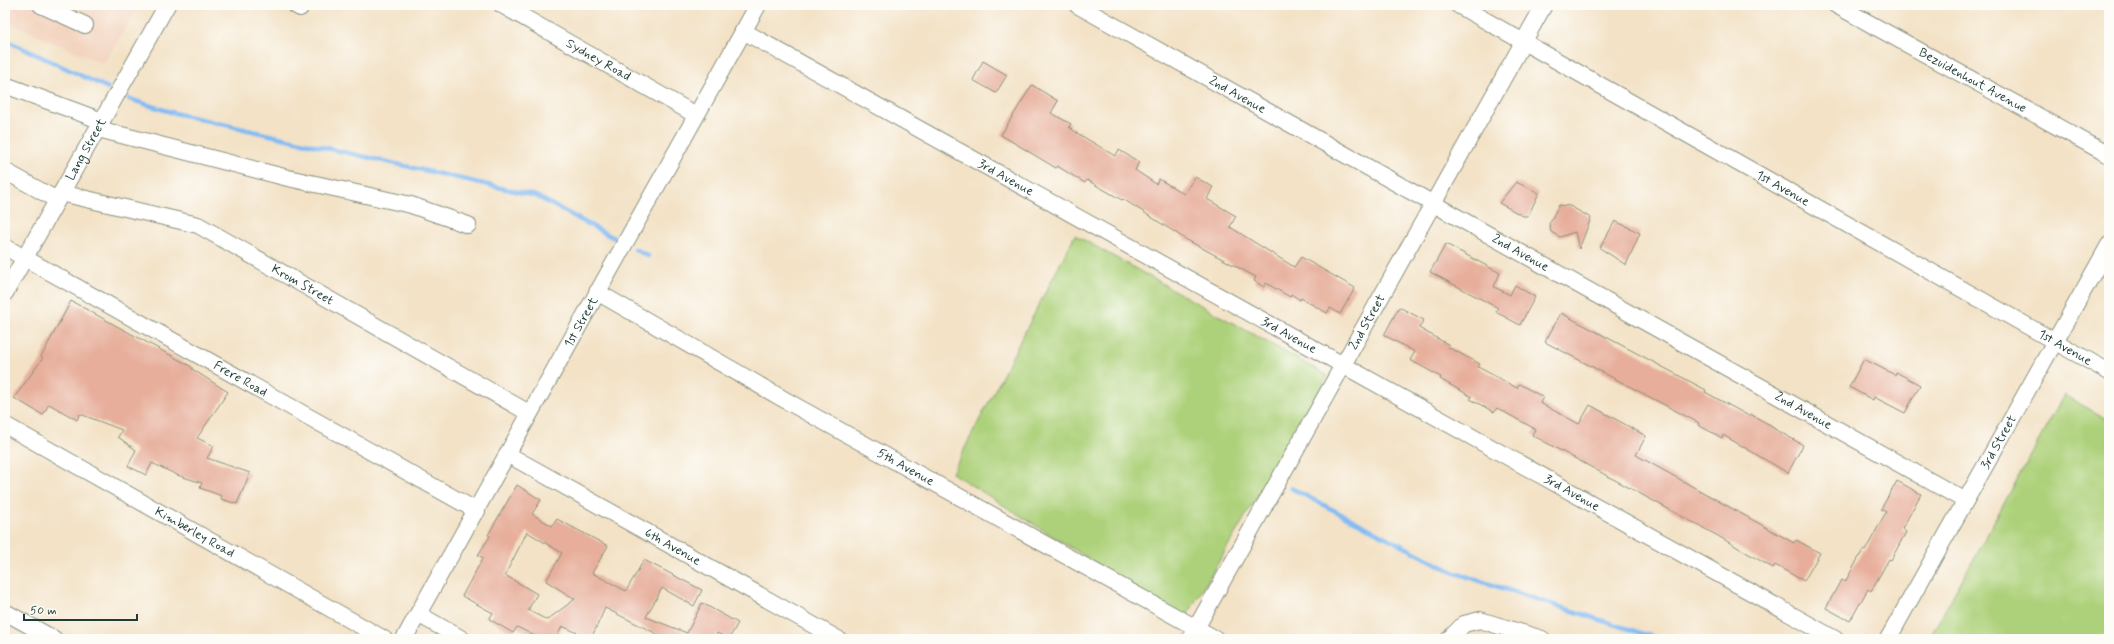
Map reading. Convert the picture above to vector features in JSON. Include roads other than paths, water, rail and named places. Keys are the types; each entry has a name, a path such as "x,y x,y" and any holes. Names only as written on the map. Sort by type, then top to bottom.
{"street":[{"path":"41,5 85,25"},
{"name":"Lang Street","path":"5,293 167,5"},
{"name":"Sydney Road","path":"502,5 696,115"},
{"name":"1st Street","path":"404,639 758,5"},
{"name":"2nd Avenue","path":"1077,5 1964,500"},
{"name":"1st Avenue","path":"1458,5 2109,372"},
{"name":"2nd Street","path":"1193,634 1544,5"},
{"name":"Bezuidenhout Avenue","path":"1836,5 2109,155"},
{"name":"3rd Avenue","path":"743,31 1835,639"},
{"path":"5,85 100,125 288,178 411,205 468,225"},
{"name":"Krom Street","path":"5,171 59,196 198,225 529,413"},
{"name":"3rd Street","path":"1888,639 1964,500 2109,245"},
{"name":"Frere Road","path":"5,247 477,510"},
{"name":"5th Avenue","path":"597,292 1193,634 1216,639"},
{"name":"Kimberley Road","path":"5,425 384,639"},
{"name":"6th Avenue","path":"508,454 838,639"},
{"path":"5,612 54,639"},
{"path":"418,614 462,639"},
{"path":"1449,639 1464,624 1480,620 1542,639"}],"waterway":[{"path":"5,40 108,88"},
{"path":"129,99 174,113 536,196 614,238"},
{"path":"635,249 648,256"},
{"path":"1291,488 1453,572 1659,639"}]}
